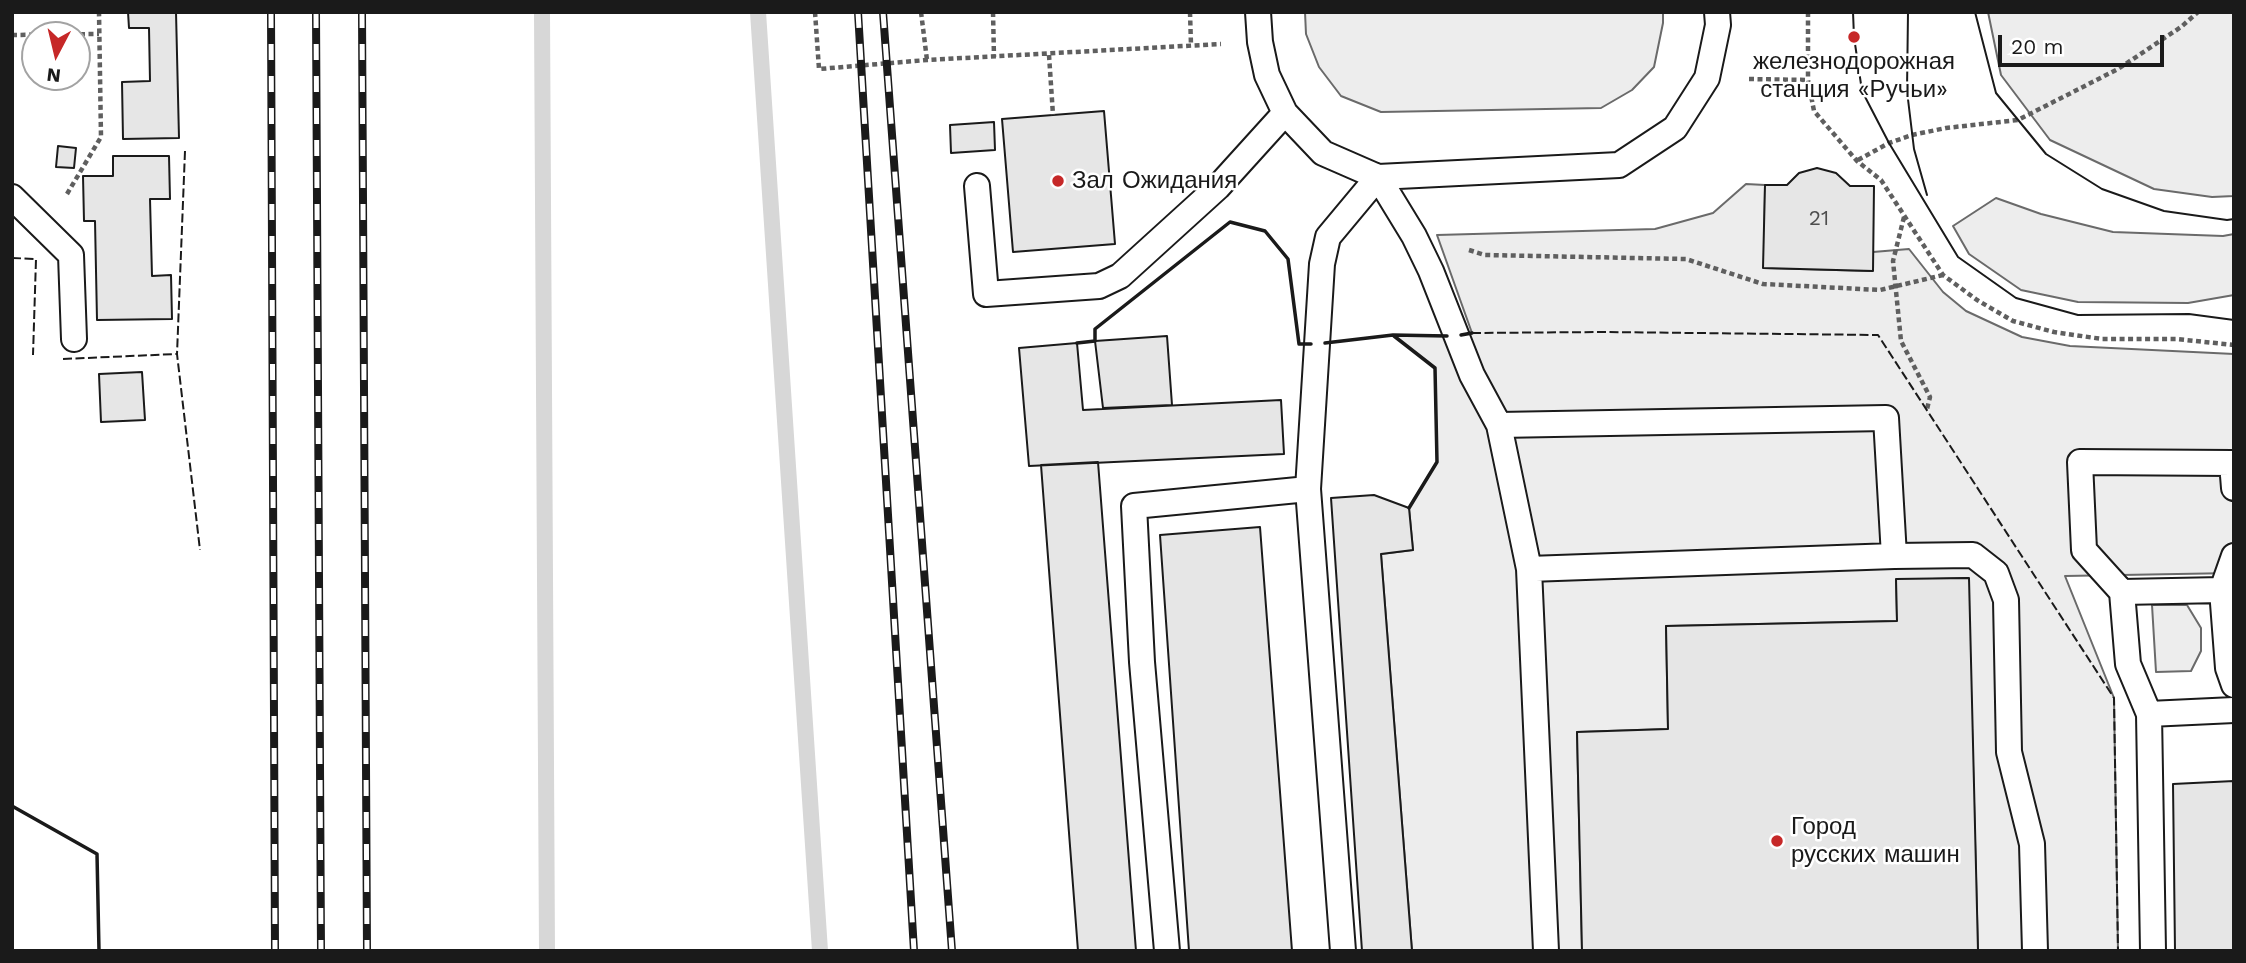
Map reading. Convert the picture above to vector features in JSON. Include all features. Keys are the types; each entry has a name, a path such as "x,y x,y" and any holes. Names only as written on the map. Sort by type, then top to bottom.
{"lane":[{"path":"1258,12 1260,42 1267,75 1285,113 1323,153 1378,177 1619,165 1675,128 1707,78 1718,25 1717,12"},
{"path":"977,186 986,294 1099,286 1120,276 1218,187 1285,113"},
{"path":"1378,177 1414,236 1431,271 1472,375 1499,425 1529,569 1546,951"},
{"path":"1343,951 1308,489 1322,264 1328,237 1378,177"},
{"path":"12,197 71,255 74,339"},
{"path":"1499,425 1886,418 1894,556"},
{"path":"2153,951 2149,714 2128,664 2122,592 2084,550 2080,462 2232,463 2234,488"},
{"path":"1167,951 1142,662 1134,506 1308,489"},
{"path":"1529,569 1973,555 1996,573 2006,600 2009,752 2032,844 2035,951"},
{"path":"2234,556 2222,590 2228,668 2234,685"},
{"path":"2122,592 2222,590"},
{"path":"2149,714 2234,710"}],"path":[{"path":"46,229 101,137 99,12"},
{"path":"815,12 819,69 927,60 1260,42"},
{"path":"921,12 927,60"},
{"path":"993,12 994,57"},
{"path":"1189,12 1191,45"},
{"path":"1808,12 1808,80 1814,111 1857,160 1881,180 1943,275 1977,300 2013,321 2054,332 2102,339 2176,339 2234,345"},
{"path":"1857,160 1889,143 1912,135 2018,120 2118,69 2181,27 2198,12"},
{"path":"12,35 99,34"},
{"path":"1049,55 1053,115"},
{"path":"1707,78 1808,80"},
{"path":"1904,216 1893,261 1894,286 1901,341 1930,397 1927,409"},
{"path":"1414,236 1485,255 1686,259 1763,284 1880,290 1943,275"}],"shaded area":[{"path":"1305,12 1663,12 1663,23 1654,67 1632,90 1601,108 1381,112 1341,96 1319,67 1306,34"},
{"path":"1988,12 2234,12 2234,196 2212,197 2154,189 2050,140 2001,75"},
{"path":"1746,184 1765,185 1764,268 1872,271 1873,252 1909,249 1943,292 1966,311 2022,337 2070,346 2234,354 2234,573 2065,576 2114,698 2118,951 1978,951 1968,578 1896,580 1897,621 1666,626 1668,729 1577,732 1582,951 1412,951 1381,554 1413,550 1409,508 1437,462 1435,368 1393,335 1455,336 1472,333 1437,235 1655,229 1713,213"},
{"path":"1996,198 2041,214 2113,232 2223,236 2234,234 2234,295 2188,303 2078,302 2021,290 1969,254 1953,226"},
{"path":"2152,605 2187,605 2201,628 2201,651 2191,671 2156,672"}],"building":[{"path":"128,12 176,12 179,138 123,139 122,82 150,81 149,28 129,28"},
{"name":"Зал Ожидания","path":"1104,111 1115,244 1013,252 1002,119"},
{"path":"994,122 995,150 951,153 950,125"},
{"path":"58,146 76,148 74,168 56,167"},
{"path":"113,156 169,156 170,199 150,199 152,276 171,275 172,319 97,320 95,221 84,221 83,176 113,176"},
{"path":"1817,168 1836,173 1850,186 1874,186 1873,271 1763,268 1765,185 1787,185 1799,173"},
{"path":"1167,336 1172,405 1103,408 1095,341"},
{"path":"1077,343 1083,410 1281,400 1284,454 1029,466 1019,348"},
{"path":"142,372 145,420 101,422 99,374"},
{"path":"1098,462 1136,951 1078,951 1041,465"},
{"path":"1374,495 1409,508 1413,550 1381,554 1412,951 1362,951 1331,498"},
{"path":"1260,527 1292,951 1189,951 1160,535"},
{"name":"Город русских машин","path":"1969,578 1978,951 1582,951 1577,732 1668,729 1666,626 1897,621 1896,579"},
{"path":"2234,781 2234,951 2175,951 2173,784"}],"waterway":[{"path":"542,12 547,951"},
{"path":"758,12 820,951"}],"tram line":[{"path":"1853,12 1862,91 1889,143 1958,257 2016,298 2078,315 2189,314 2234,320"},
{"path":"1908,12 1907,91 1914,149 1927,195"},
{"path":"1975,12 1996,93 2046,154 2102,189 2164,211 2234,219"}],"railway":[{"path":"271,12 275,951"},
{"path":"316,12 321,951"},
{"path":"362,12 367,951"},
{"path":"858,12 914,951"},
{"path":"883,12 952,951"}],"fence":[{"path":"185,151 177,354 200,550"},
{"path":"12,258 36,259 33,355"},
{"path":"1472,333 1878,335 2114,698 2118,951"},
{"path":"63,359 177,354"}],"wall":[{"path":"1077,343 1095,341 1095,329 1230,222 1265,231 1288,259 1299,344 1311,344"},
{"path":"1461,335 1472,333"},
{"path":"1325,343 1393,335 1447,336"},
{"path":"1394,336 1435,368 1437,462 1409,508"},
{"path":"12,806 97,854 99,951"}],"place":[{"name":"железнодорожная станция «Ручьи»","path":"1854,37"},
{"name":"Зал Ожидания","path":"1058,181"},
{"name":"Город русских машин","path":"1777,841"}]}
